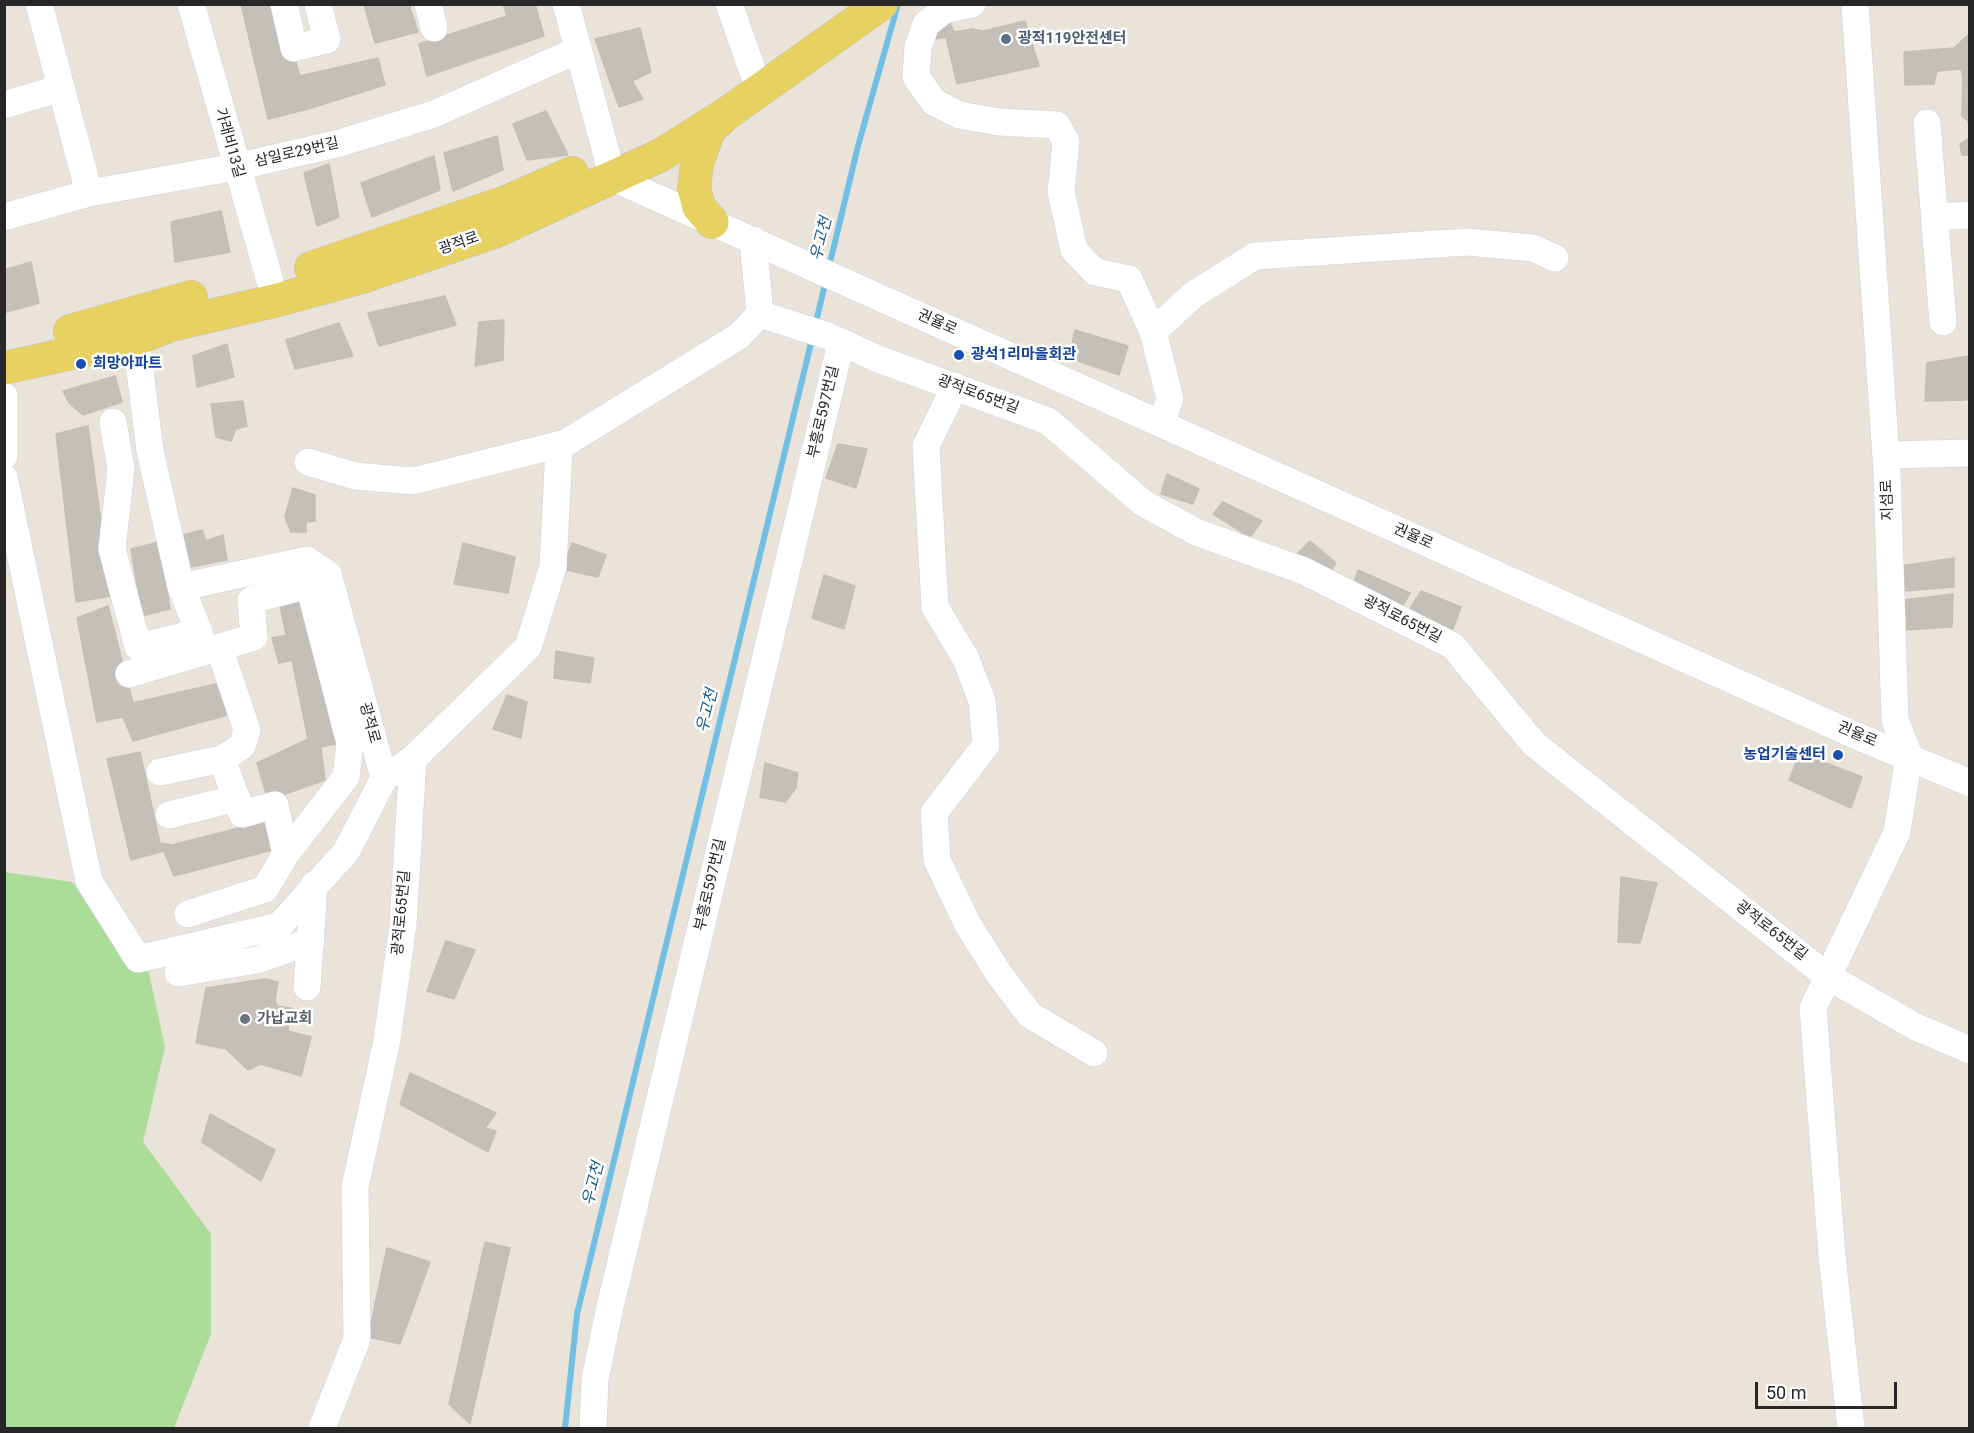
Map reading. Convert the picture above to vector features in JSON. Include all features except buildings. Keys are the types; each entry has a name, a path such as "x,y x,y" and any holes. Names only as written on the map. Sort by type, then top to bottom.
{"main road":[{"name":"광적로","path":"4,368 136,339 171,325 274,301 362,277 494,232 609,168 644,139 753,72 866,8"},
{"name":"광적로","path":"4,348 185,298 270,280 354,255 609,168 661,155 729,112 866,8"},
{"path":"712,222 699,207 696,198 694,188 697,163 710,128 729,112"}],"street":[{"name":"가래비13길","path":"191,4 270,280"},
{"path":"284,5 294,48 327,40 318,4"},
{"path":"4,477 89,881 138,959 279,926 346,852 384,778 413,759 528,646 553,567 559,447 739,336 760,314 753,240 712,222 609,168 566,4"},
{"path":"729,4 753,72"},
{"path":"988,4 944,10 926,24 918,47 916,77 934,102 959,115 999,122 1057,125 1066,142 1061,192 1074,250 1095,272 1129,279 1152,332 1170,399 1161,424"},
{"name":"지섬로","path":"1855,4 1886,455 1895,720 1909,756"},
{"path":"45,9 61,88 89,193"},
{"name":"삼일로29번길","path":"4,217 89,193 236,167 340,143 435,114 578,50"},
{"path":"4,105 61,88"},
{"path":"1928,123 1943,322"},
{"path":"1936,217 1970,215"},
{"name":"권율로","path":"753,240 1859,737 1970,783"},
{"path":"1152,332 1193,295 1255,256 1467,242 1533,248 1555,258"},
{"name":"광적로65번길","path":"760,314 834,339 1048,421 1143,503 1196,532 1304,571 1453,646 1534,744 1827,976 1916,1027 1970,1050"},
{"path":"136,339 150,451 181,587 247,730 242,746 222,759 160,772"},
{"name":"부흥로597번길","path":"593,1428 595,1378 610,1307 834,339"},
{"path":"955,386 926,446 935,607 966,659 982,701 986,744 934,813 937,860 967,923 999,974 1030,1015 1094,1053"},
{"path":"4,396 4,456"},
{"path":"113,422 121,469 112,549 138,647 207,644 254,637 251,600 309,585 350,743 346,777 286,854 265,889 188,914"},
{"path":"308,462 355,476 413,481 565,443"},
{"path":"1886,455 1970,453"},
{"name":"광적로","path":"181,587 307,560 328,574 384,778"},
{"path":"129,674 207,644"},
{"path":"1851,1428 1832,1256 1813,1008 1897,832 1909,756"},
{"path":"222,759 242,814 274,805 286,854"},
{"name":"광적로65번길","path":"322,1428 357,1339 355,1187 387,1040 403,925 413,759"},
{"path":"169,816 237,798"},
{"path":"307,987 314,885"},
{"path":"178,973 257,960 311,941"}],"green space":[{"path":"4,872 72,882 148,969 165,1047 143,1142 211,1234 211,1334 174,1428 5,1428"}],"waterway":[{"name":"우고천","path":"829,267 858,146 898,4"},
{"name":"우고천","path":"815,326 826,280"},
{"name":"우고천","path":"565,1428 577,1314 812,339"}],"place":[{"name":"광적119안전센터","path":"1006,39"},
{"name":"광석1리마을회관","path":"959,355"},
{"name":"희망아파트","path":"81,364"},
{"name":"농업기술센터","path":"1838,755"},
{"name":"가납교회","path":"245,1019"}]}
